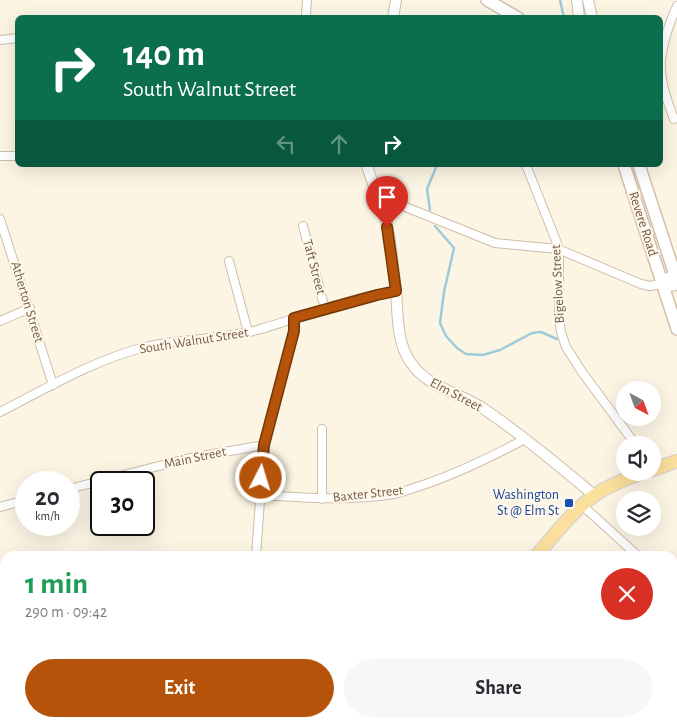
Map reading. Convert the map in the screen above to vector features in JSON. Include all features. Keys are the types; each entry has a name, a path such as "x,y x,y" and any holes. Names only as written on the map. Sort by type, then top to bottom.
{"main road":[{"path":"487,0 513,15"},
{"name":"Revere Road","path":"625,167 677,329"},
{"name":"Revere Road","path":"640,167 676,279"},
{"path":"661,467 677,461"},
{"path":"541,551 582,505 607,487 622,481"}],"street":[{"path":"306,15 307,0"},
{"path":"394,15 396,0"},
{"path":"576,0 578,15"},
{"path":"588,0 591,15"},
{"path":"663,49 677,6"},
{"path":"0,40 15,38"},
{"path":"663,83 666,98 674,119"},
{"path":"0,156 15,156"},
{"name":"Elm Street","path":"368,167 382,206 392,254 401,343 411,364 427,379 474,403 525,439 594,495"},
{"name":"Bigelow Street","path":"527,167 554,233 558,249 559,318 566,347 629,436"},
{"path":"382,206 389,204 402,206 495,243 558,249 641,284 650,286 676,279"},
{"name":"Atherton Street","path":"0,219 54,385"},
{"name":"Taft Street","path":"303,226 325,309"},
{"path":"230,261 248,332"},
{"name":"South Walnut Street","path":"0,412 97,364 136,350 162,344 248,332 325,309 396,291"},
{"path":"0,321 30,308"},
{"path":"256,551 264,445 294,331 294,318"},
{"path":"322,430 322,499"},
{"name":"Baxter Street","path":"260,494 322,499 396,494 450,476 525,439"},
{"name":"Main Street","path":"80,486 190,458 264,445"},
{"path":"0,507 15,503"},
{"path":"582,505 633,551"}],"waterway":[{"path":"560,0 563,15"},
{"path":"430,210 427,189 436,167"},
{"path":"435,226 454,248 444,292 440,323 446,336 457,348 466,354 483,355 500,350 532,333 541,332 557,339"}],"place":[{"name":"Washington St @ Elm St","path":"569,503"}],"route":[{"path":"261,478 264,445 294,331 294,318 396,291 387,227"}]}
